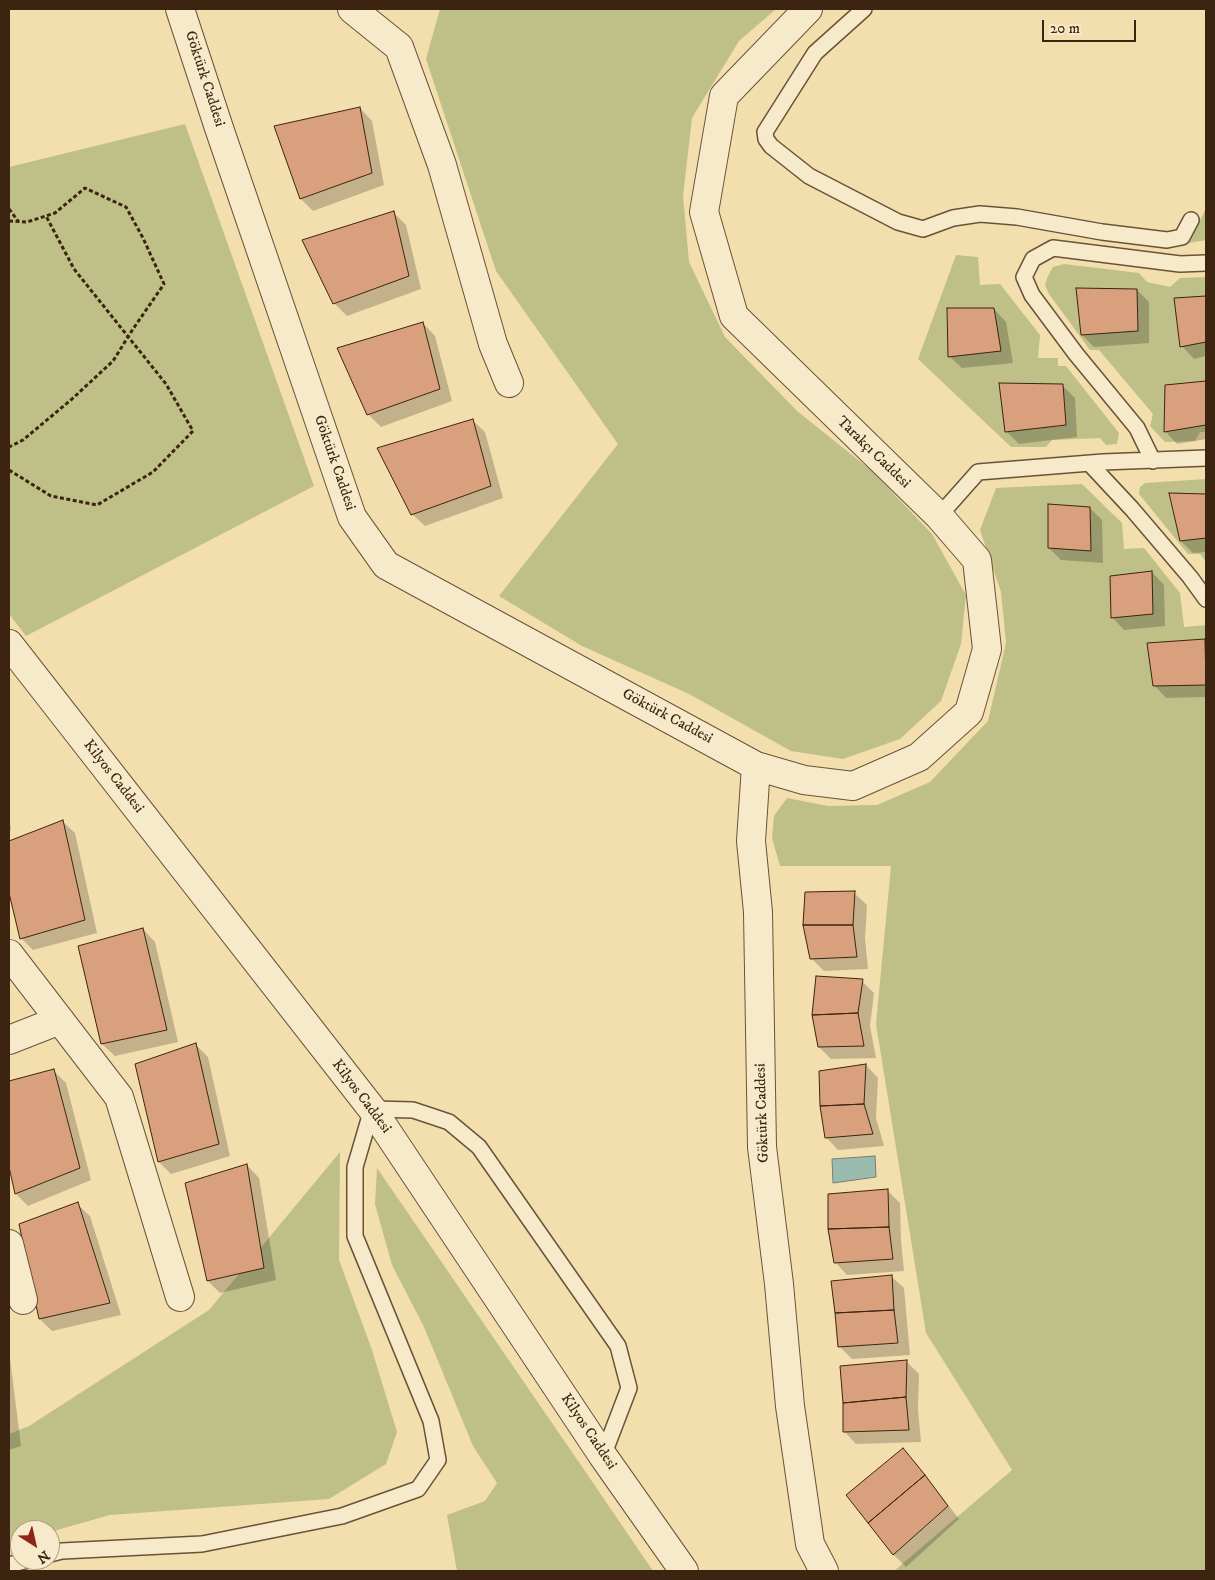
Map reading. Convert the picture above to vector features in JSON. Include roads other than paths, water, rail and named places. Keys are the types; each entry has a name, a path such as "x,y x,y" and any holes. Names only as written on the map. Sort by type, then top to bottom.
{"street":[{"name":"Göktürk Caddesi","path":"182,9 222,137 352,517 386,565 756,766 750,840 758,912 762,1147 779,1284 791,1415 810,1544 824,1571"},
{"path":"352,9 400,47 442,165 493,344 509,384"},
{"name":"Tarakçı Caddesi","path":"756,766 804,780 853,786 920,757 970,712 987,649 977,560 939,516 734,316 704,212 724,96 808,9"},
{"name":"Kilyos Caddesi","path":"9,644 372,1109 603,1456 684,1571"},
{"path":"9,954 119,1097 180,1296"},
{"path":"9,1040 60,1020"},
{"path":"9,1244 22,1300"}],"lane":[{"path":"864,9 815,53 765,132 766,139 771,146 809,176 898,222 923,229 953,218 980,214 1017,217 1102,232 1167,240 1182,237 1190,220"},
{"path":"1152,460 1137,428 1076,354 1032,295 1024,277 1034,259 1052,248 1180,264 1206,263"},
{"path":"939,516 978,472 1206,458"},
{"path":"1090,464 1132,509 1190,577 1206,599"},
{"path":"60,1552 202,1544 342,1516 418,1489 438,1460 431,1421 355,1236 355,1167 372,1109 413,1110 449,1122 479,1148 618,1346 628,1388 603,1456"}],"water":[{"path":"875,1156 876,1177 833,1183 832,1159"}]}
